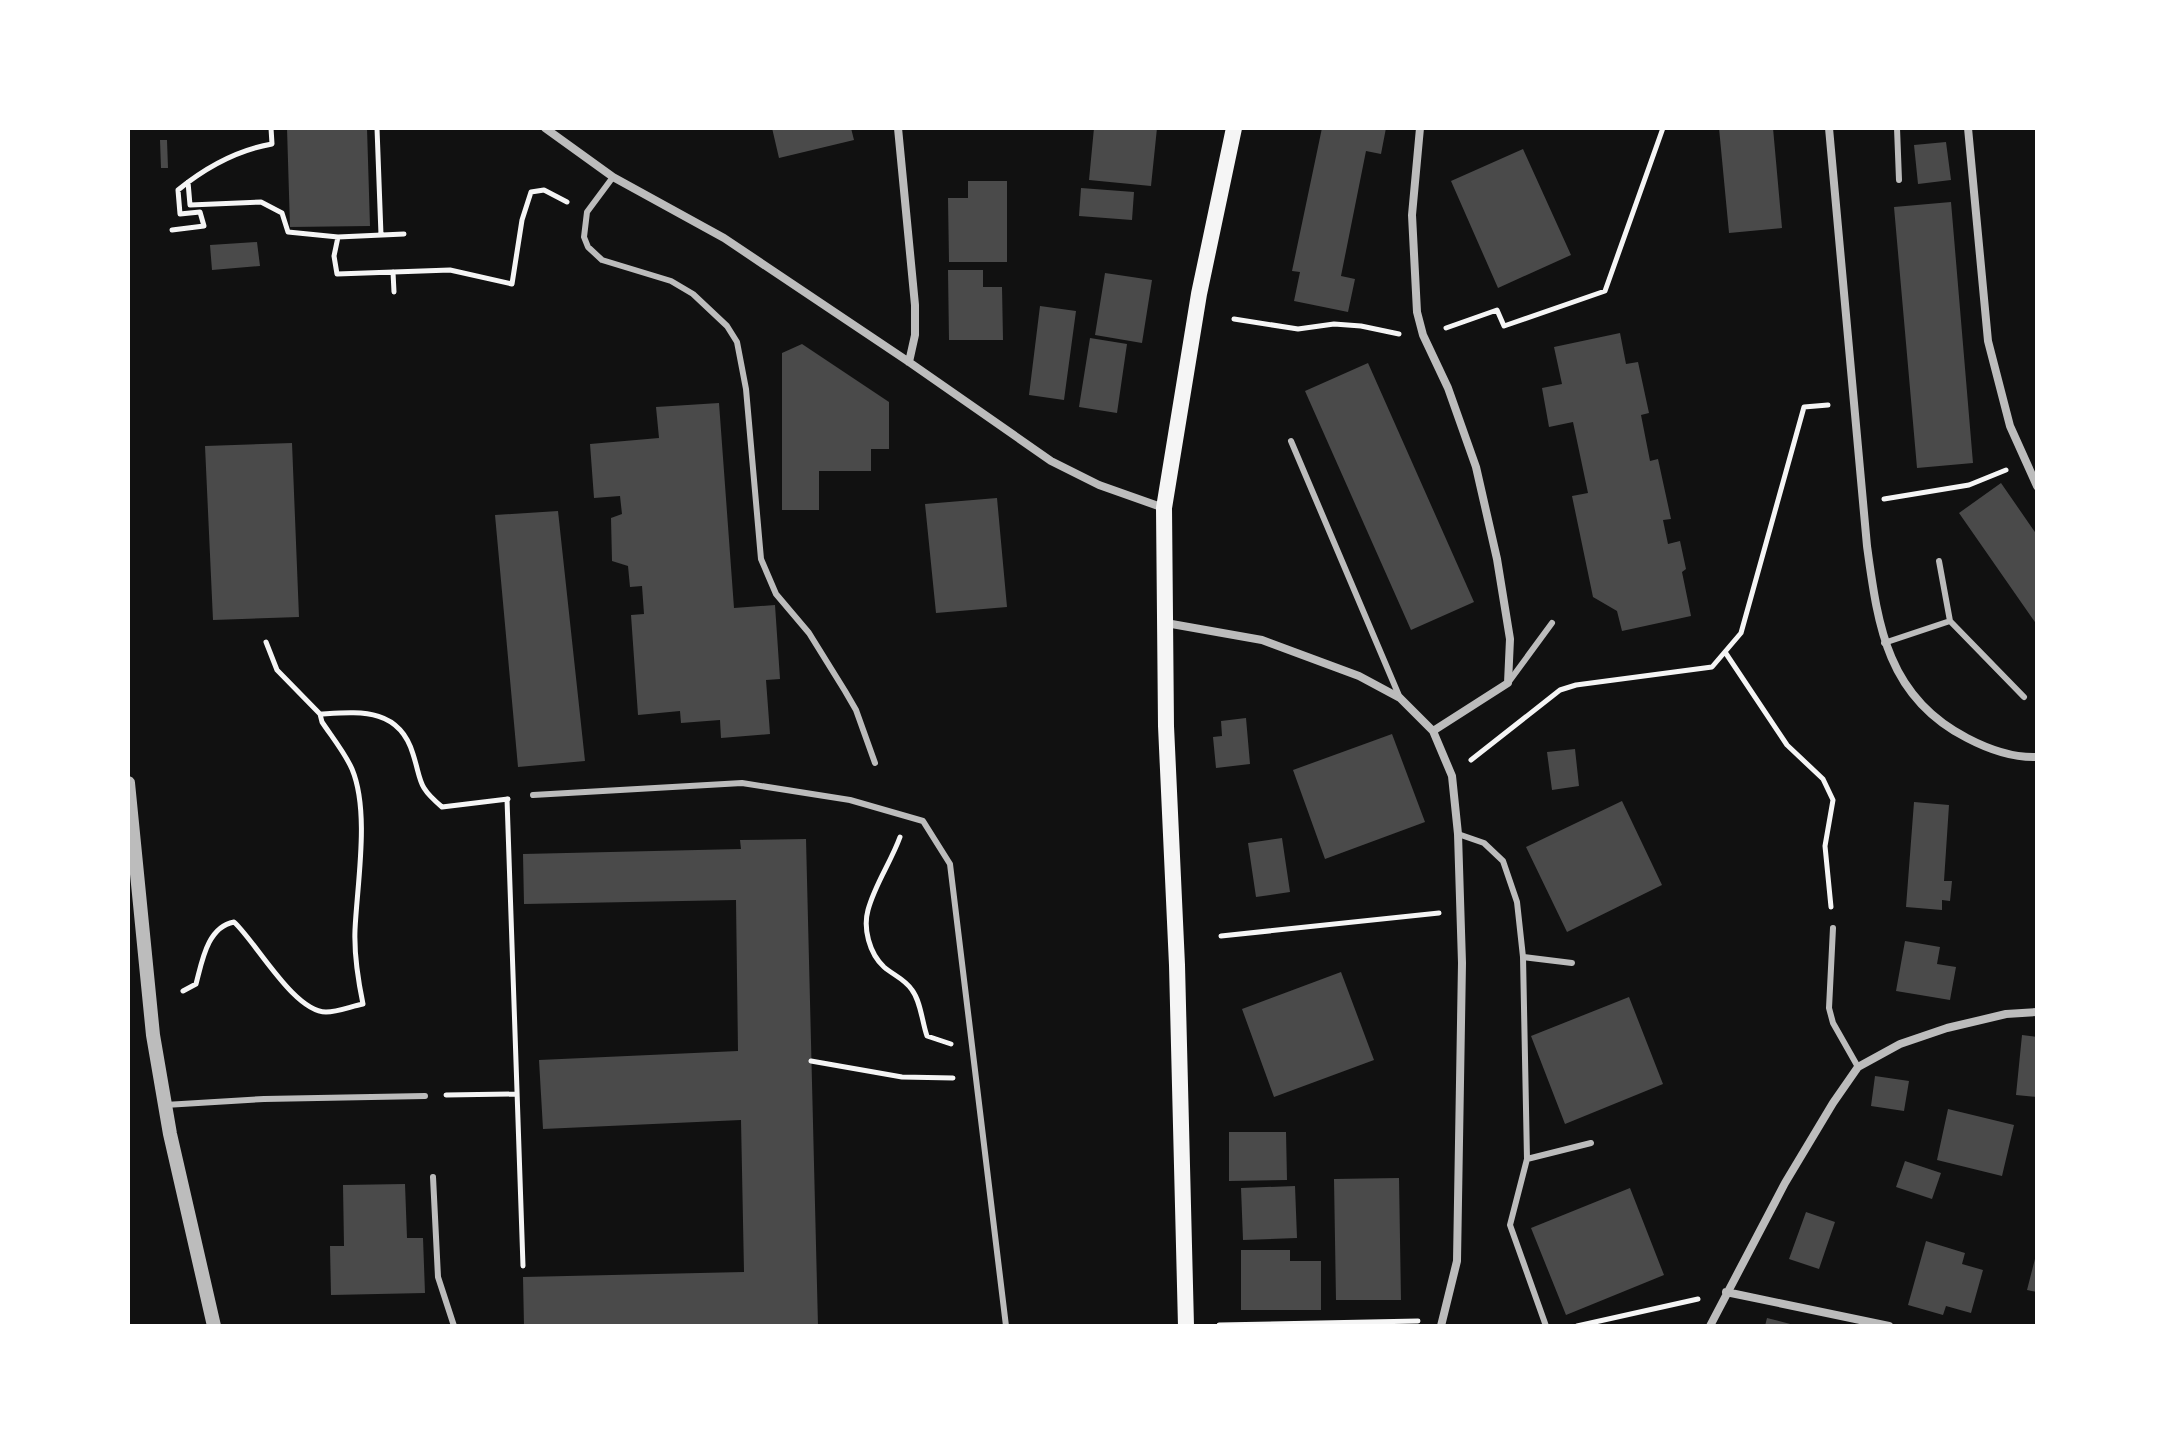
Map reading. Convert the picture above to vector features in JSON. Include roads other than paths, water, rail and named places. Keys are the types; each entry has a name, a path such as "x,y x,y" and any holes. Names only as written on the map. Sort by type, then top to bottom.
{"main road":[{"path":"1186,1326 1177,965 1166,726 1164,508 1199,294 1234,128"}],"street":[{"path":"545,128 613,177 724,238 1051,461 1099,485 1164,508"},
{"path":"898,128 915,305 915,335 909,362"},
{"path":"1420,128 1412,215 1417,312 1423,335 1448,388 1476,467 1497,559 1510,639 1508,683 1433,731"},
{"path":"1829,128 1863,503 1875,608 1884,643 1909,691 1946,728 1990,750 2037,757"},
{"path":"1968,128 1988,341 2010,426 2037,486"},
{"path":"1166,623 1262,640 1359,676 1400,698 1433,731 1452,776 1458,834 1462,963 1457,1261 1441,1326"},
{"path":"128,783 153,1035 165,1105 214,1326"},
{"path":"1710,1326 1785,1183 1858,1067 1900,1044 1947,1028 2006,1014 2037,1012"},
{"path":"1726,1292 1889,1326"}],"lane":[{"path":"1897,128 1899,180"},
{"path":"613,177 587,212 584,237 588,247 602,260 671,281 693,294 727,326 737,342 746,389 761,559 776,594 809,633 856,710 875,763"},
{"path":"1291,441 1400,698"},
{"path":"1939,561 1950,621 2024,697"},
{"path":"1884,643 1950,621"},
{"path":"1508,683 1552,623"},
{"path":"533,795 742,783 850,800 923,821 950,864 1006,1326"},
{"path":"1458,834 1484,843 1503,861 1517,902 1523,957 1527,1159 1510,1225 1546,1326"},
{"path":"1833,928 1829,1008 1833,1023 1858,1067"},
{"path":"1523,957 1572,963"},
{"path":"165,1105 264,1099 425,1096"},
{"path":"1527,1159 1591,1143"},
{"path":"433,1177 438,1277 454,1326"}]}
